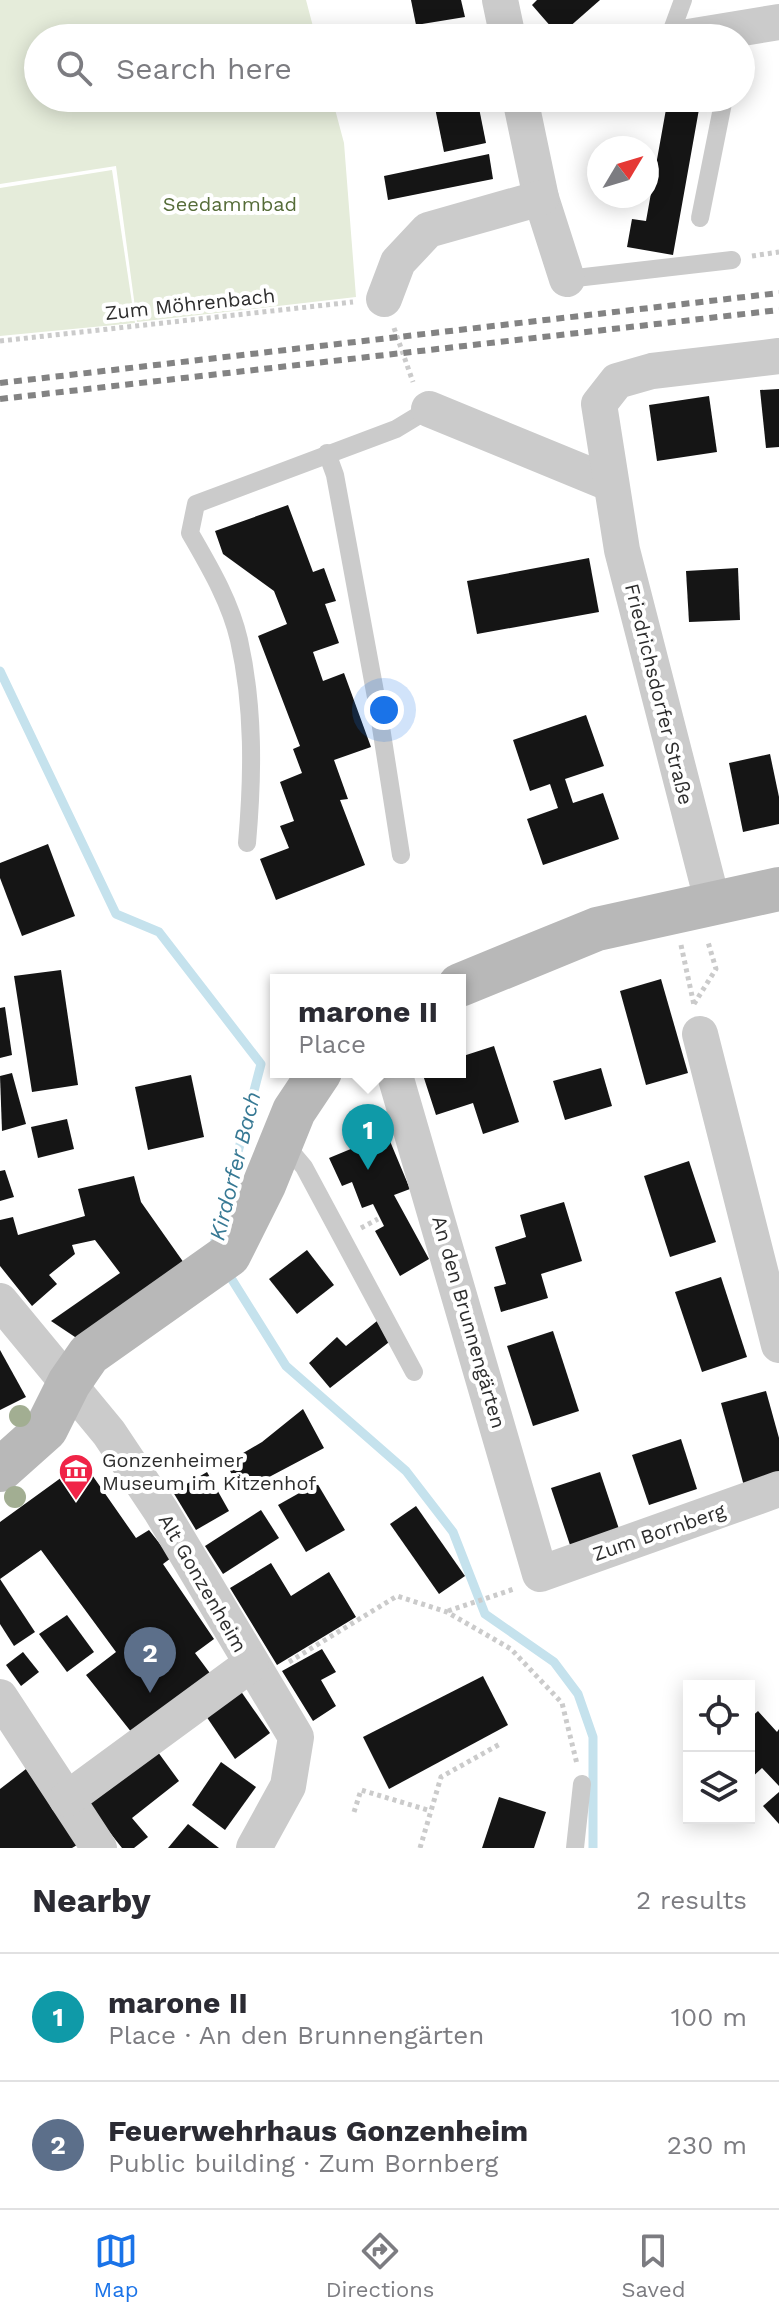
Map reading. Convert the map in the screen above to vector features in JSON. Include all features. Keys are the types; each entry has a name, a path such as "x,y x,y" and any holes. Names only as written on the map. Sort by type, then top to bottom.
{"street":[{"path":"500,0 505,24"},
{"path":"755,28 779,22"},
{"path":"523,112 541,198 567,279"},
{"path":"384,299 398,262 428,230 541,198"},
{"name":"Friedrichsdorfer Straße","path":"705,905 622,550 609,483 599,404 617,381 652,371 779,356"},
{"path":"429,409 609,483"},
{"path":"466,983 597,929 779,889"},
{"path":"697,1019 779,1345"},
{"path":"0,1470 46,1429 69,1383 89,1354 229,1255 264,1185 294,1111 316,1078"},
{"name":"An den Brunnengärten","path":"396,1078 540,1574"},
{"name":"Alt Gonzenheim","path":"0,1301 37,1350 69,1383 109,1433 161,1511 296,1737 288,1786 254,1848"},
{"name":"Zum Bornberg","path":"540,1574 779,1489"},
{"path":"67,1799 256,1672"},
{"path":"0,1697 99,1848"}],"lane":[{"path":"674,24 683,0"},
{"path":"700,218 721,112"},
{"path":"567,279 732,260"},
{"path":"247,843 254,761 239,638 218,582 190,533 196,504 396,429 429,409"},
{"path":"327,453 335,475 378,708 401,855"},
{"path":"281,1140 304,1167 414,1372"},
{"path":"575,1848 582,1784"}],"path":[{"name":"Zum Möhrenbach","path":"0,341 384,299"},
{"path":"384,299 418,396 429,409"},
{"path":"697,1019 716,969 705,905"},
{"path":"360,1229 378,1219"},
{"path":"447,1612 502,1595"},
{"path":"256,1672 397,1596 447,1612 511,1649 562,1703 582,1784"},
{"path":"420,1848 441,1777 500,1744"},
{"path":"354,1812 361,1790 431,1811"}],"green space":[{"name":"Seedammbad","path":"0,0 306,0 312,24 24,24 24,112 336,112 344,143 356,297 137,322 116,166 0,184"},
{"path":"112,170 135,323 0,336 0,188"}],"building":[{"path":"411,0 461,0 465,17 416,24"},
{"path":"537,0 600,0 573,24 549,24 532,5"},
{"path":"436,112 480,112 486,143 444,152"},
{"path":"665,112 699,112 673,255 627,247 632,219 646,221 648,208 659,208 659,148"},
{"path":"489,154 493,179 388,200 384,176"},
{"path":"779,389 779,447 766,448 760,390"},
{"path":"709,396 717,452 657,461 649,405"},
{"path":"288,505 313,572 324,568 336,601 325,604 339,643 313,652 323,681 344,673 371,747 334,760 348,799 340,800 365,865 276,900 260,859 289,848 280,826 294,821 280,782 302,773 293,749 300,746 258,636 287,624 274,591 223,554 215,531"},
{"path":"589,558 599,612 477,634 467,581"},
{"path":"738,568 740,620 689,622 686,571"},
{"path":"586,715 604,766 565,779 573,803 603,793 619,839 543,865 527,819 558,808 550,784 530,791 513,740"},
{"path":"770,754 779,797 779,824 743,832 729,763"},
{"path":"48,844 75,916 22,936 0,878 0,863"},
{"path":"61,970 78,1085 32,1092 14,976"},
{"path":"661,979 688,1073 646,1085 620,991"},
{"path":"5,1007 12,1055 0,1058 0,1008"},
{"path":"494,1046 519,1122 483,1134 473,1103 436,1115 424,1078 466,1078 466,1055"},
{"path":"601,1068 612,1106 565,1120 553,1081"},
{"path":"12,1073 26,1124 2,1131 0,1076"},
{"path":"191,1075 204,1137 148,1150 135,1087"},
{"path":"67,1119 74,1149 38,1158 31,1127"},
{"path":"387,1134 410,1189 394,1195 429,1259 400,1276 375,1231 384,1226 373,1204 362,1208 352,1182 342,1186 329,1158"},
{"path":"689,1161 716,1242 670,1257 644,1176"},
{"path":"5,1170 14,1197 0,1201 0,1171"},
{"path":"134,1176 141,1202 184,1263 78,1339 51,1321 120,1273 95,1240 72,1245 75,1254 49,1275 57,1284 32,1306 0,1266 0,1220 13,1217 18,1235 85,1216 78,1189"},
{"path":"564,1202 582,1261 541,1274 548,1298 501,1312 494,1287 506,1284 495,1247 526,1237 520,1215"},
{"path":"307,1250 334,1285 297,1314 269,1279"},
{"path":"721,1277 747,1357 702,1372 675,1292"},
{"path":"377,1321 393,1339 330,1388 309,1363 337,1337 346,1346"},
{"path":"553,1331 579,1411 533,1426 507,1346"},
{"path":"0,1350 26,1397 0,1410"},
{"path":"766,1391 779,1438 779,1476 744,1486 721,1403"},
{"path":"303,1409 324,1448 241,1492 226,1463 262,1442"},
{"path":"681,1439 697,1489 649,1505 632,1455"},
{"path":"69,1472 77,1481 90,1472 136,1538 149,1530 171,1558 163,1564 214,1639 195,1653 215,1680 136,1738 86,1675 116,1652 41,1550 0,1579 0,1522"},
{"path":"207,1472 229,1511 196,1530 173,1492"},
{"path":"600,1472 619,1529 570,1545 551,1488"},
{"path":"317,1483 345,1530 306,1552 278,1505"},
{"path":"416,1506 465,1576 439,1594 390,1524"},
{"path":"261,1510 279,1538 223,1574 205,1546"},
{"path":"271,1563 291,1596 329,1572 356,1617 277,1665 230,1588"},
{"path":"0,1579 35,1632 14,1646 0,1624"},
{"path":"67,1615 94,1652 67,1672 39,1634"},
{"path":"322,1649 336,1672 321,1680 336,1706 313,1721 282,1671"},
{"path":"23,1652 39,1672 21,1686 6,1665"},
{"path":"483,1676 508,1725 389,1789 363,1737"},
{"path":"240,1690 270,1733 235,1759 204,1713"},
{"path":"758,1711 777,1732 779,1729 779,1786 762,1768 755,1774 755,1714"},
{"path":"155,1748 179,1781 132,1818 148,1837 134,1848 122,1848 85,1801"},
{"path":"221,1762 256,1787 225,1830 192,1805"},
{"path":"26,1769 82,1842 72,1848 0,1848 0,1789"},
{"path":"779,1792 779,1824 763,1806"},
{"path":"499,1797 546,1812 534,1848 482,1848"},
{"path":"188,1824 219,1848 168,1848"}],"waterway":[{"name":"Kirdorfer Bach","path":"0,671 116,914 159,932 261,1064 215,1240"},
{"name":"Kirdorfer Bach","path":"226,1270 286,1366 406,1471 453,1532 485,1614 554,1662 578,1694 593,1737 593,1848"}],"railway":[{"path":"0,383 779,293"},
{"path":"0,399 779,310"}],"place":[{"name":"marone II","path":"368,1170"},
{"name":"Gonzenheimer Museum im Kitzenhof","path":"76,1502"},
{"name":"Feuerwehrhaus Gonzenheim","path":"150,1693"}]}
